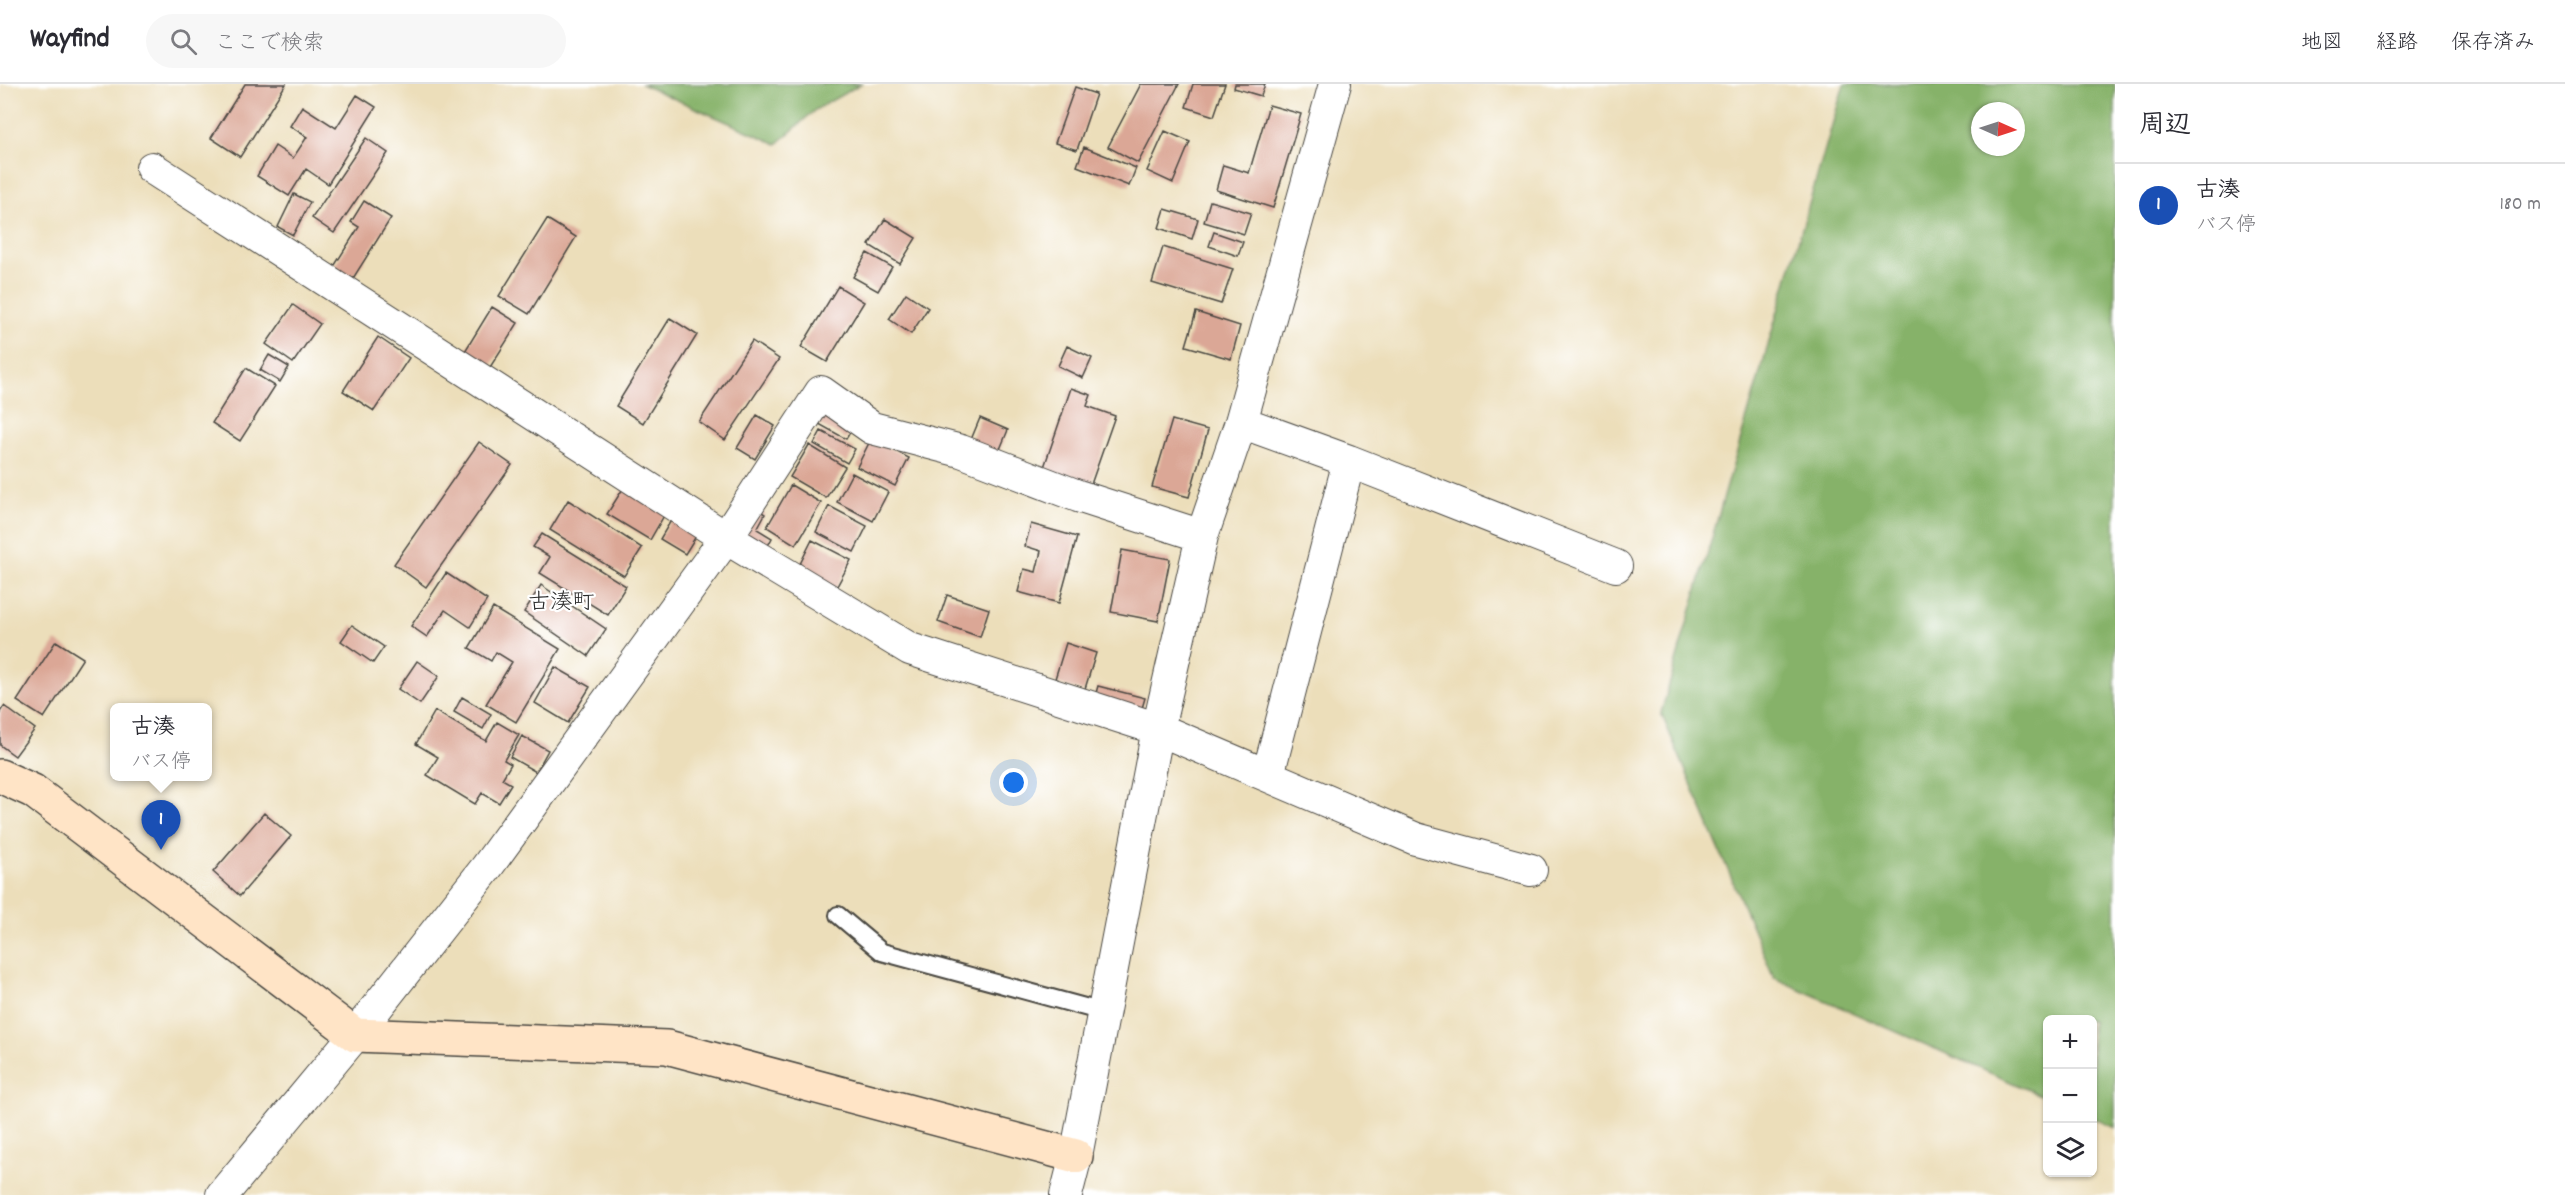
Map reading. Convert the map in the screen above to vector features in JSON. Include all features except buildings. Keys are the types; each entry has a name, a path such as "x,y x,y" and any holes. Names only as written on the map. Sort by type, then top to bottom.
{"street":[{"path":"1066,1195 1076,1156 1158,729 1202,536 1241,422 1333,85"},
{"path":"152,168 726,538 910,649 1158,729 1416,839 1531,870"},
{"path":"222,1195 354,1035 487,867 726,538 821,392 872,428 961,451 1078,496 1202,536"},
{"path":"1241,422 1349,460 1616,566"},
{"path":"1268,775 1349,460"},
{"path":"0,776 33,791 354,1035 667,1047 1076,1156"}],"lane":[{"path":"838,915 882,952 1103,1012"}],"green space":[{"path":"641,84 861,84 815,110 777,144"},
{"path":"1844,84 2115,84 2115,1128 2097,1120 2097,1015 2043,1015 2043,1096 1774,978 1661,713"}],"place":[{"name":"古湊","path":"161,850"}],"district":[{"name":"古湊町","path":"561,600"}]}
